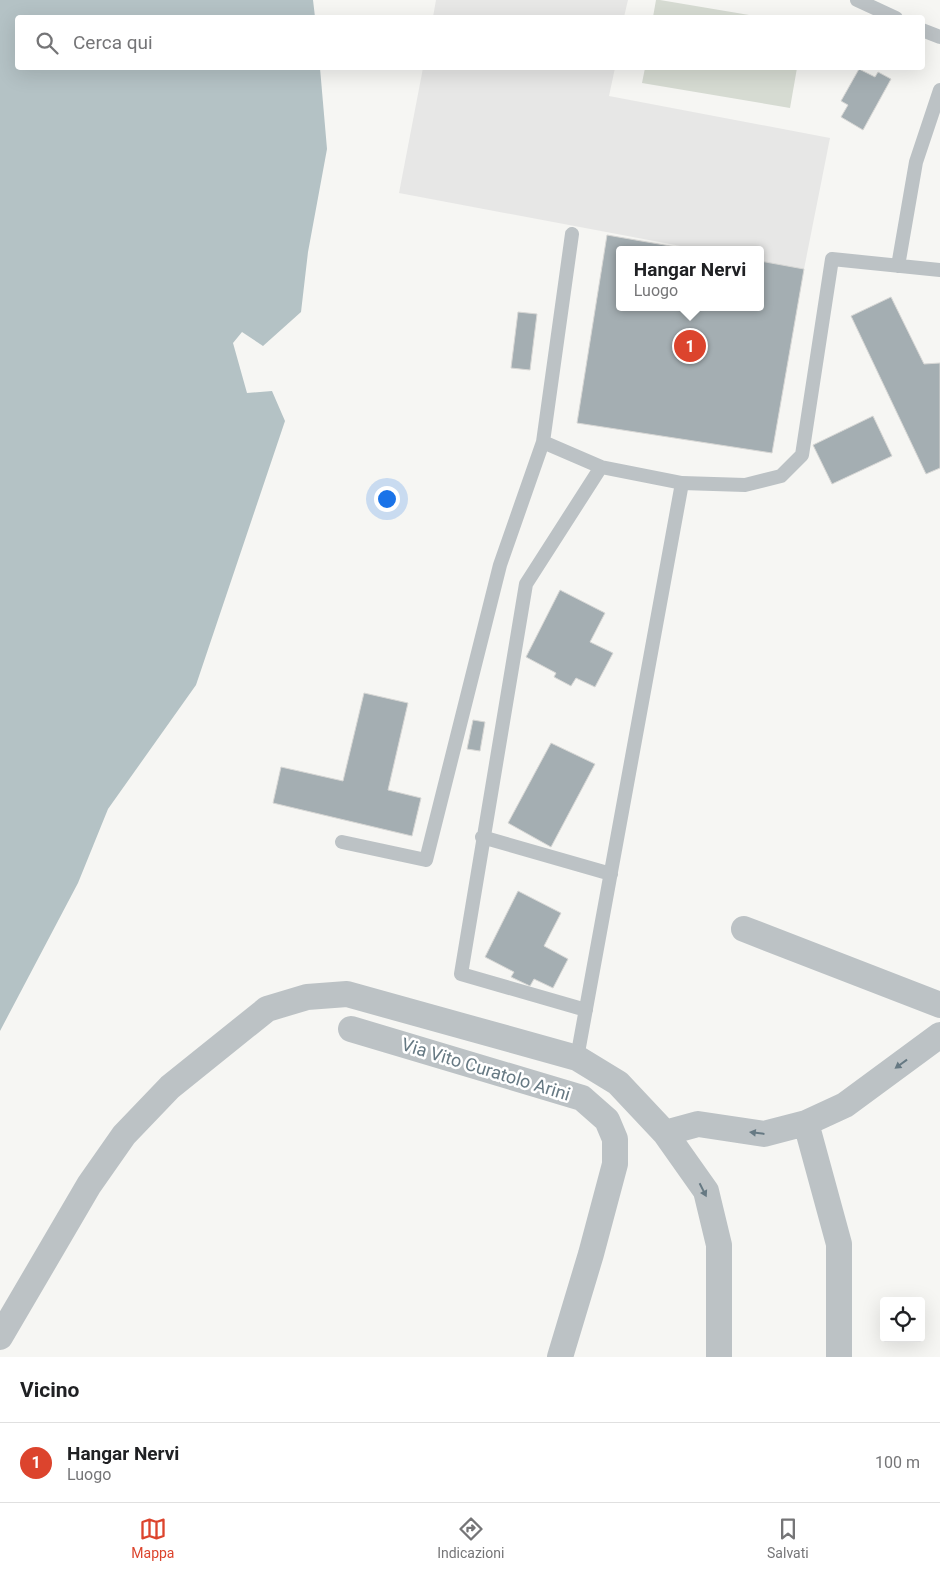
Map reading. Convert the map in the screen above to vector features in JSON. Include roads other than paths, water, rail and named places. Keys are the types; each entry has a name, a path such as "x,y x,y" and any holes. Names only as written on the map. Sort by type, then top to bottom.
{"street":[{"path":"744,928 940,1005"},
{"path":"0,1337 88,1185 124,1135 170,1087 267,1009 307,997 347,994 577,1058 618,1083 665,1132 706,1191 719,1245 719,1357"},
{"name":"Via Vito Curatolo Arini","path":"351,1029 582,1098 607,1120 615,1139 615,1164 592,1254 560,1357"},
{"path":"665,1132 698,1124 764,1134 806,1124 845,1105 940,1035"},
{"path":"806,1124 839,1244 839,1357"}],"lane":[{"path":"856,0 889,15"},
{"path":"925,31 940,37"},
{"path":"898,266 916,162 940,90"},
{"path":"342,842 426,860 500,566 543,442 572,234"},
{"path":"543,442 601,467 682,483 744,484 781,476 802,455 832,259 940,270"},
{"path":"586,1010 461,974 482,837 526,584 601,467"},
{"path":"577,1058 682,483"},
{"path":"482,837 610,874"}],"place":[{"name":"Hangar Nervi","path":"690,346"}]}
